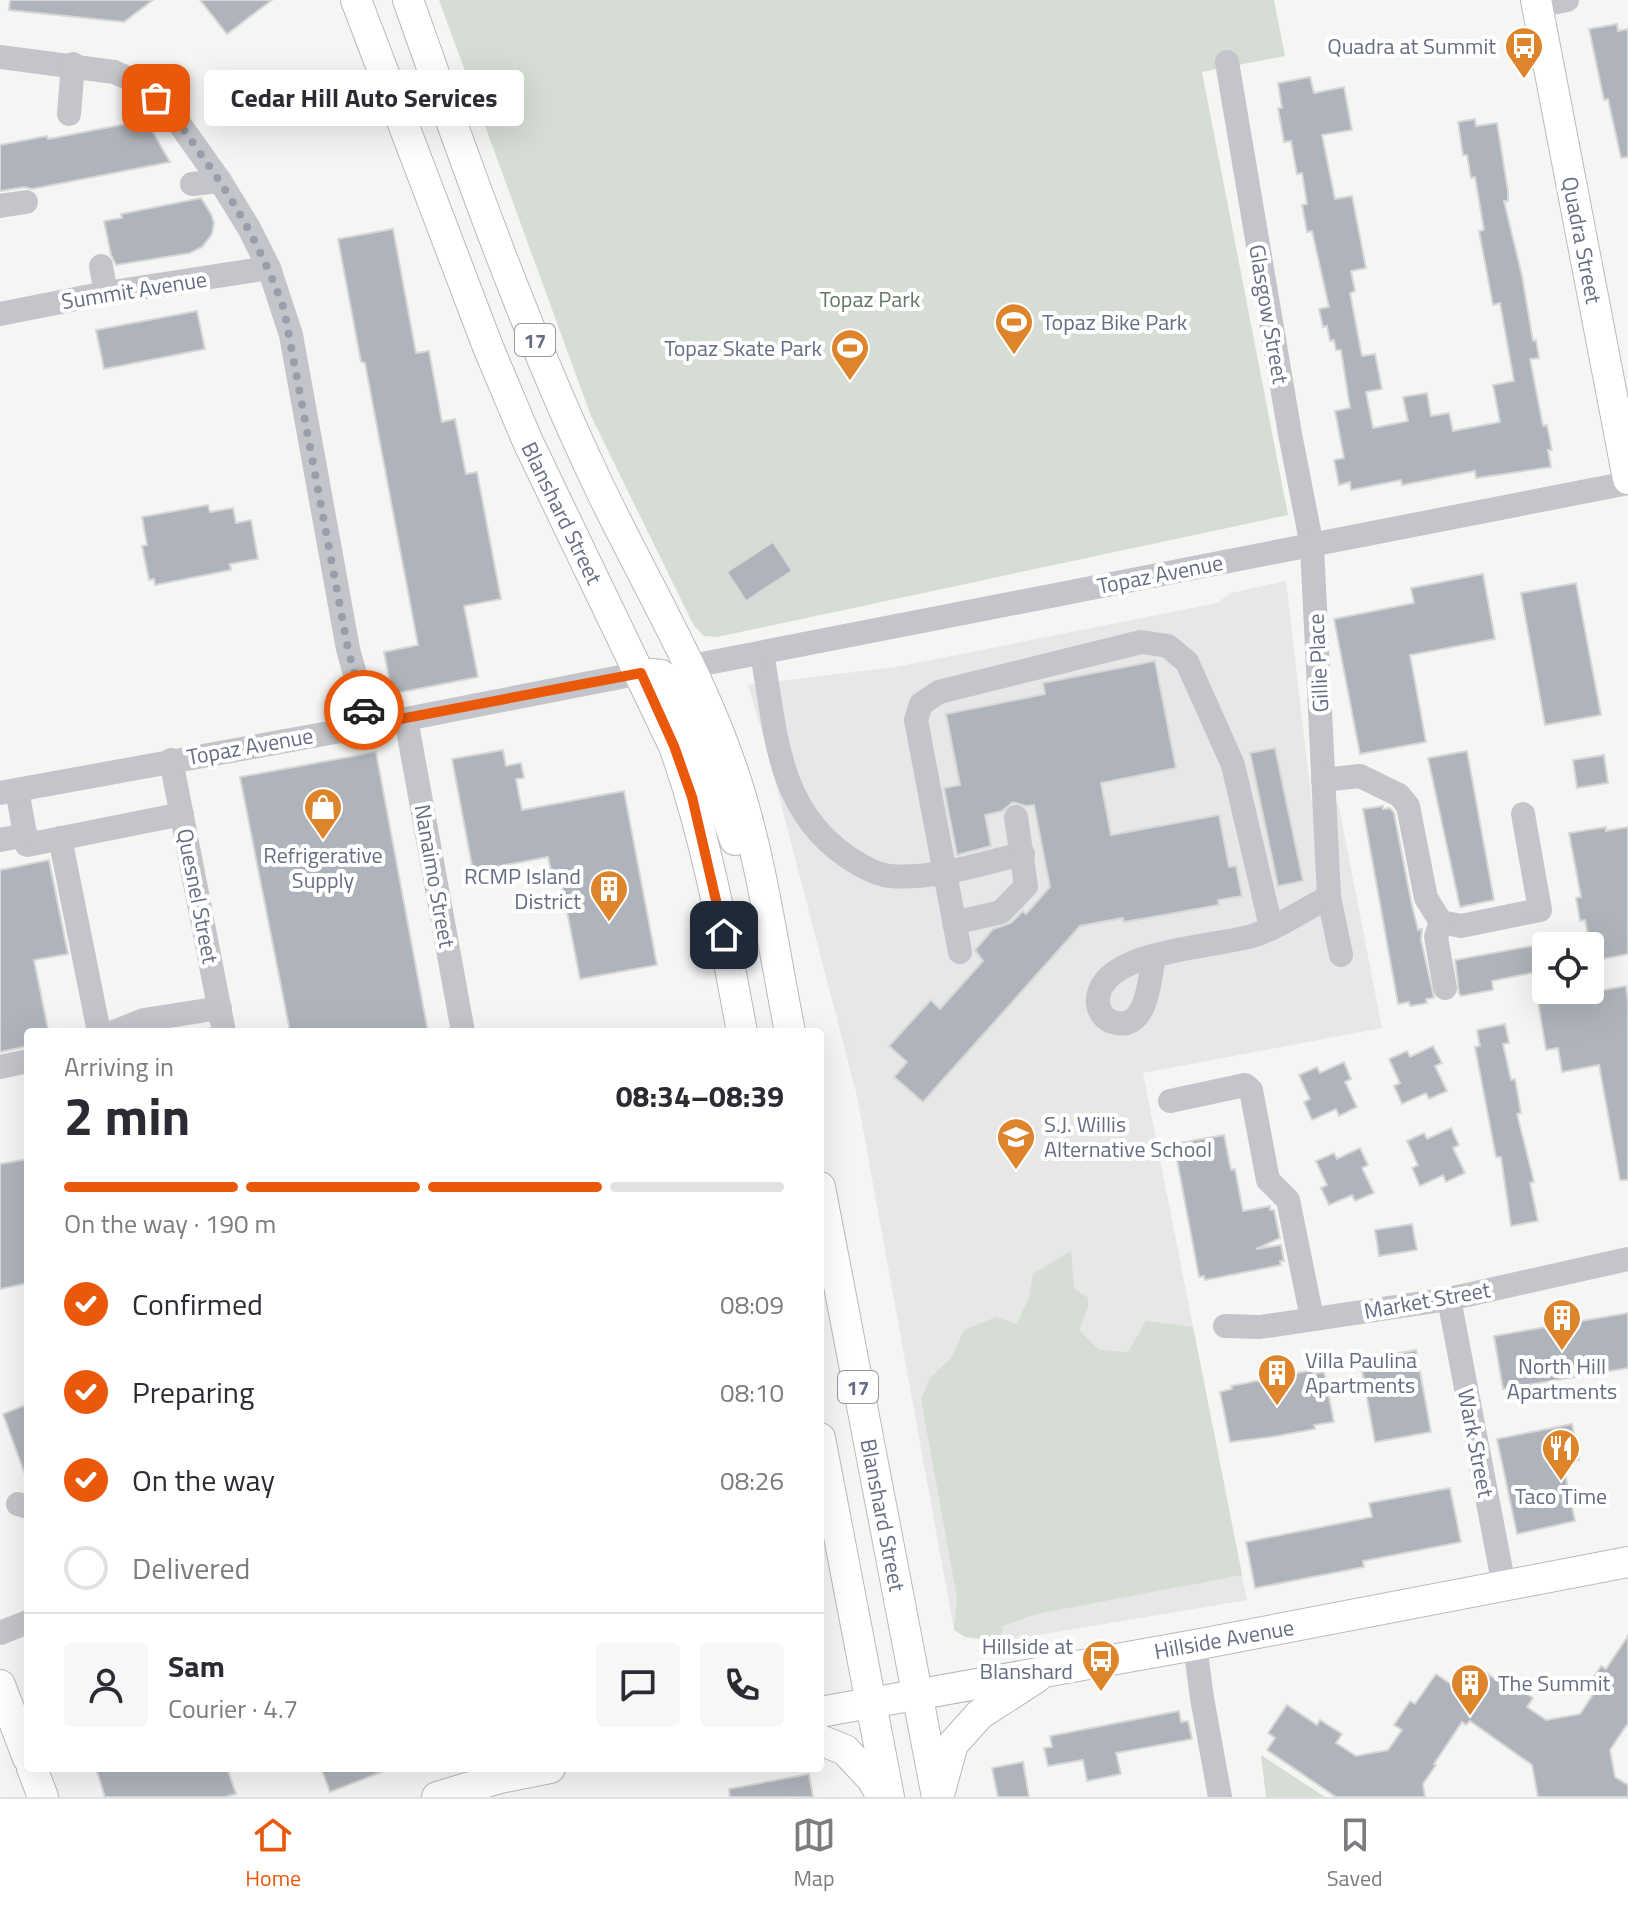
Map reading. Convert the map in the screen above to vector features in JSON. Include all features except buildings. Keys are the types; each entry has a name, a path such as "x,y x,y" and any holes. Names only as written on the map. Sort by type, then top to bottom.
{"main road":[{"name":"Blanshard Street","path":"356,0 522,429 674,746 692,797 706,852 741,1028"},
{"name":"Blanshard Street","path":"408,0 476,188 553,383 595,479 692,666 718,727 753,842 789,1028"},
{"name":"Quadra Street","path":"1536,3 1628,481"},
{"path":"641,673 661,675 672,684 705,757 769,928"},
{"name":"Blanshard Street","path":"824,1208 938,1797"},
{"path":"824,1459 889,1797"},
{"name":"Hillside Avenue","path":"824,1711 1195,1645 1628,1562"},
{"path":"938,1797 953,1744 980,1714 1050,1669"},
{"path":"0,1685 24,1748"},
{"path":"824,1742 845,1750 872,1779 882,1797"},
{"path":"34,1772 43,1797"},
{"path":"437,1797 504,1787 540,1772"}],"street":[{"path":"1536,3 1567,0"},
{"path":"0,58 73,64 114,72 140,83 171,112 249,228 269,268 291,335 348,649 369,725"},
{"path":"69,114 73,64"},
{"name":"Glasgow Street","path":"1228,72 1312,546"},
{"path":"192,184 220,181"},
{"path":"0,206 26,202"},
{"path":"101,266 106,293"},
{"name":"Summit Avenue","path":"0,314 106,293 269,268"},
{"name":"Topaz Avenue","path":"692,666 1312,546 1628,481"},
{"name":"Gillie Place","path":"1312,546 1329,897 1341,955"},
{"path":"960,952 916,720 921,704 939,692 1141,642 1168,646 1187,662 1233,765 1271,927"},
{"path":"762,653 784,773 801,810 823,840 854,862 886,876 917,876 1023,854"},
{"name":"Topaz Avenue","path":"8,792 641,673"},
{"name":"Nanaimo Street","path":"406,719 462,1028"},
{"name":"Quesnel Street","path":"171,760 222,1020"},
{"path":"1323,780 1360,776 1399,795 1408,806 1426,898 1441,922 1461,926 1540,910 1523,814"},
{"path":"8,792 26,835 27,845 182,814"},
{"path":"954,923 1001,912 1026,886 1016,817"},
{"path":"0,840 26,835"},
{"path":"60,838 98,1028"},
{"path":"1154,956 1254,936 1329,897"},
{"path":"1441,922 1436,937 1445,988"},
{"path":"124,1028 144,1020 222,1020"},
{"path":"0,1067 24,1062"},
{"path":"1170,1101 1245,1085 1251,1090 1268,1180 1288,1200 1312,1318"},
{"name":"Market Street","path":"1225,1326 1260,1327 1449,1299 1628,1259"},
{"name":"Wark Street","path":"1449,1299 1504,1586"},
{"path":"0,1633 24,1624"},
{"path":"1195,1645 1220,1797"}],"shaded area":[{"name":"S.J. Willis Alternative School","path":"1286,581 1312,804 1338,802 1382,1028 1143,1073 1247,1600 997,1642 965,1637 954,1630 857,1096 748,685 896,667 1217,603 1231,593"}],"green space":[{"name":"Topaz Park","path":"439,0 1274,0 1285,56 1202,72 1288,515 717,637 704,636 694,626 591,416"},
{"path":"1071,1251 1074,1288 1088,1298 1088,1307 1079,1330 1099,1350 1128,1352 1146,1321 1193,1327 1242,1575 1036,1614 1003,1626 1000,1641 965,1637 954,1630 957,1598 921,1399 931,1377 951,1358 964,1330 996,1317 1017,1324 1029,1297 1033,1274"},
{"path":"1261,1755 1325,1797 1266,1797"}],"way so far":[{"path":"156,98 171,112 249,228 269,268 284,309 348,649 364,710"}],"place":[{"name":"Quadra at Summit","path":"1524,80"},
{"name":"Cedar Hill Auto Services","path":"156,98"},
{"name":"Topaz Bike Park","path":"1014,356"},
{"name":"Topaz Skate Park","path":"850,382"},
{"name":"Refrigerative Supply","path":"323,841"},
{"name":"RCMP Island District","path":"609,923"},
{"name":"S.J. Willis Alternative School","path":"1016,1171"},
{"name":"North Hill Apartments","path":"1562,1352"},
{"name":"Villa Paulina Apartments","path":"1277,1407"},
{"name":"Taco Time","path":"1561,1482"},
{"name":"Hillside at Blanshard","path":"1101,1693"},
{"name":"The Summit","path":"1470,1717"}],"route":[{"path":"364,710 369,725 641,673 674,746 692,797 724,935"}]}
